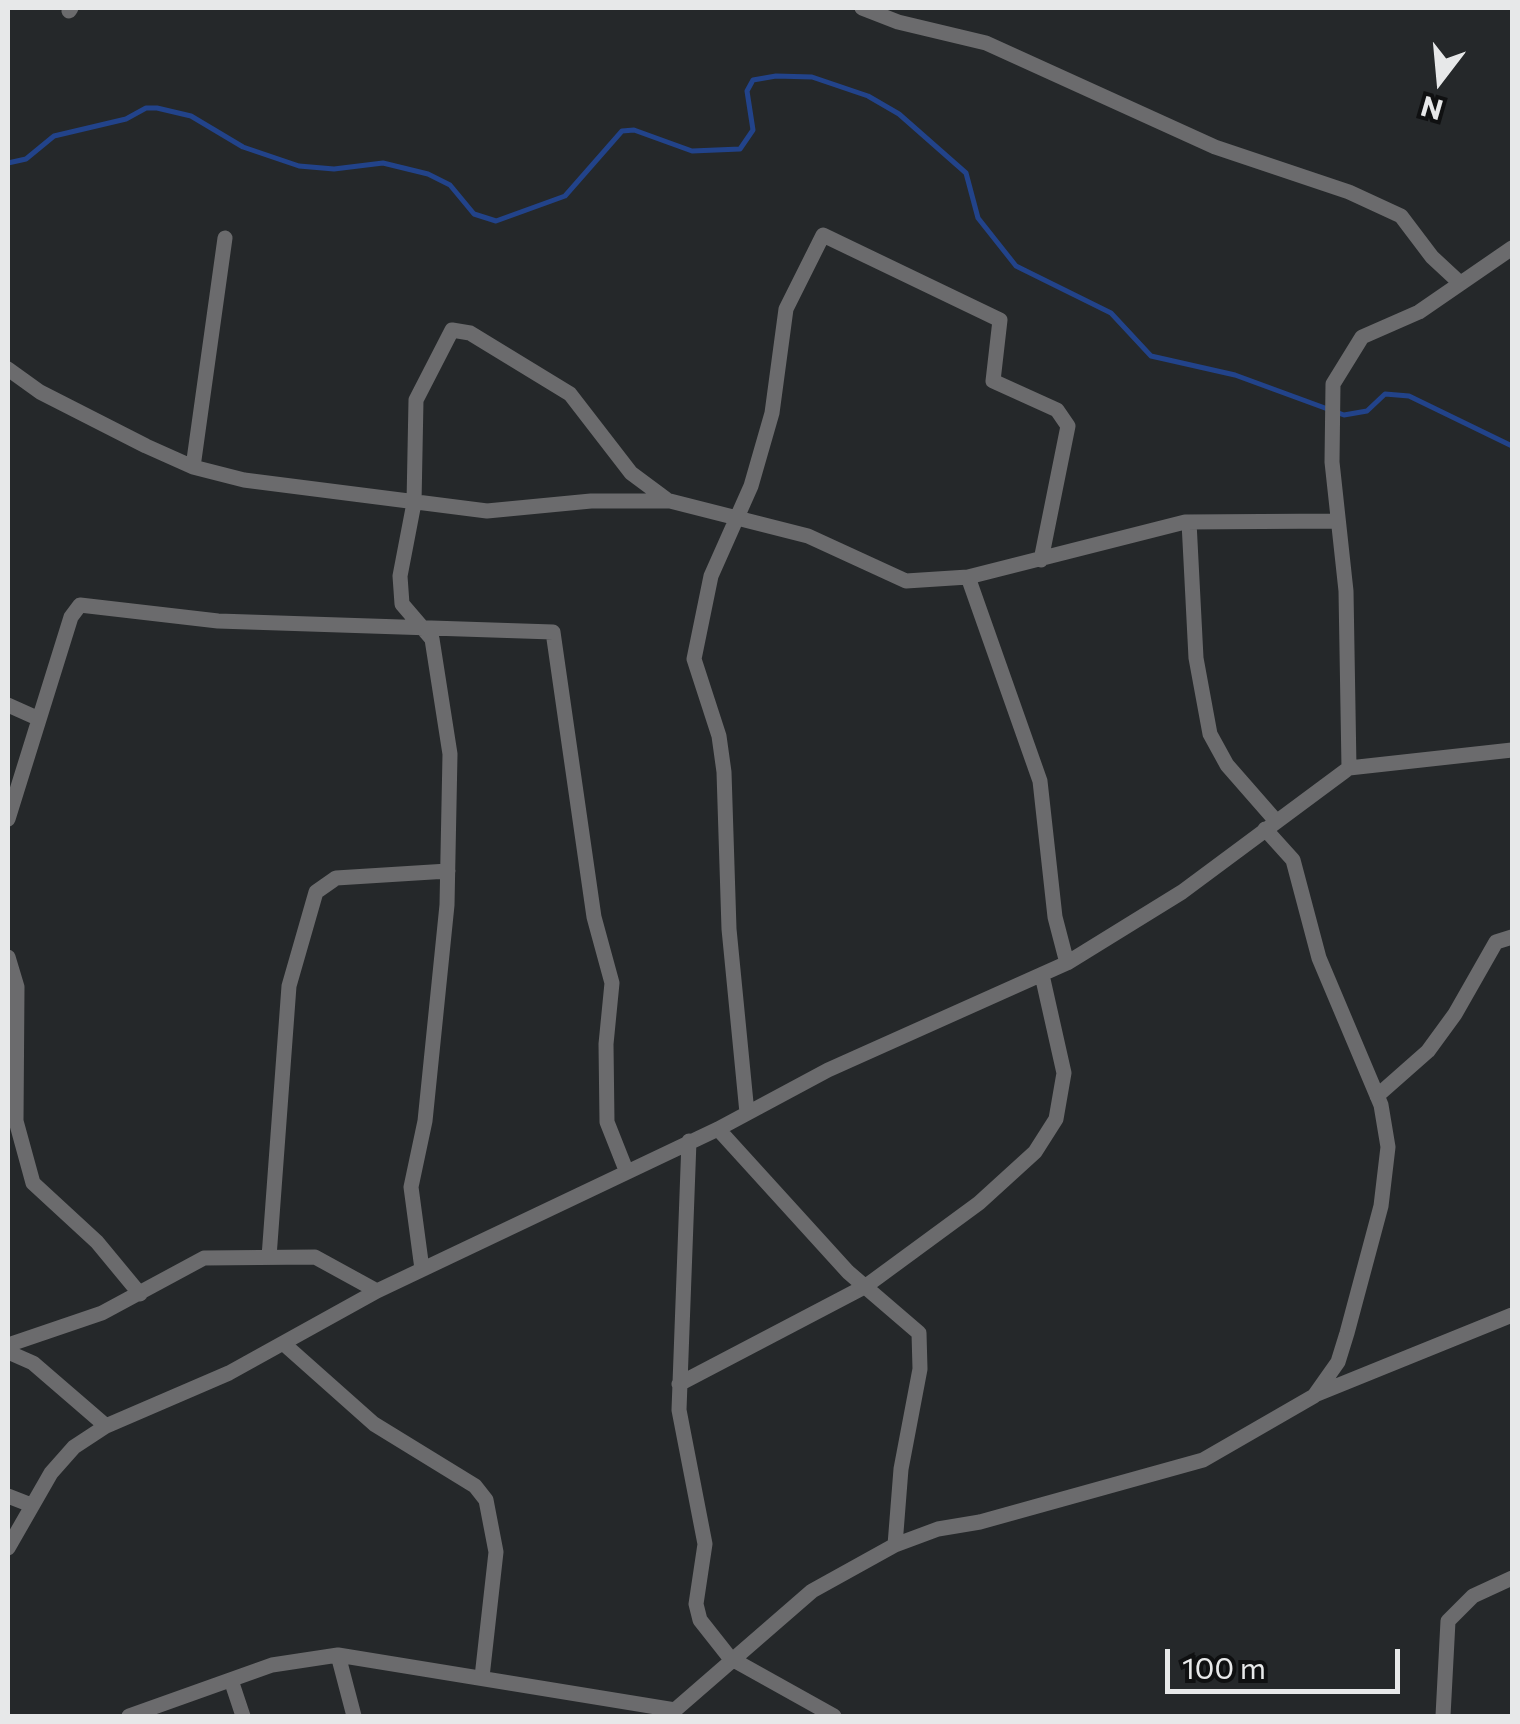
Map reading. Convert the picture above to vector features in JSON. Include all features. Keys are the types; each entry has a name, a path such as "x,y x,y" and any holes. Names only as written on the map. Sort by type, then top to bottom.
{"street":[{"path":"862,8 898,22 986,43 1215,147 1349,192 1402,216 1432,257 1460,283"},
{"path":"748,1113 729,929 724,772 719,736 694,659 711,576 739,517 778,390 786,309 817,242 827,235 1000,320 993,381 1057,410 1068,426 1041,560"},
{"path":"193,466 225,238"},
{"path":"1349,768 1346,591 1331,434 1333,384 1362,337 1419,312 1512,248"},
{"path":"422,1269 411,1187 425,1121 448,870 450,754 432,639 425,625 405,609 399,591 414,503 416,400 456,328 577,400 598,435 632,473 670,500"},
{"path":"8,369 84,416 193,466 275,485 488,511 670,500 808,536 906,581 968,576 1189,522 1338,521"},
{"path":"1189,522 1196,658 1210,734 1293,860 1319,958 1377,1096 1388,1147 1381,1206 1338,1362 1314,1396"},
{"path":"968,576 1040,780 1056,917 1066,963"},
{"path":"8,819 70,617 80,605 218,621 544,628 556,636 594,917 612,982 606,1044 608,1122 626,1170"},
{"path":"8,705 37,718"},
{"path":"8,1548 31,1504 74,1447 106,1426 284,1344 422,1269 718,1129 828,1070 1066,963 1182,892 1349,768 1512,750"},
{"path":"269,1257 289,986 316,892 336,878 448,870"},
{"path":"1377,1096 1428,1051 1456,1014 1491,949 1500,938 1512,937"},
{"path":"8,957 17,987 12,1121 33,1183 97,1242 140,1294"},
{"path":"679,1384 866,1286 979,1203 1022,1166 1056,1119 1064,1073 1042,975"},
{"path":"718,1129 866,1286 914,1325 922,1343 901,1469 896,1545"},
{"path":"689,1141 679,1384 681,1428 705,1544 696,1604 706,1634 730,1658 834,1716"},
{"path":"8,1348 140,1294 204,1258 315,1257 377,1292"},
{"path":"129,1716 272,1665 338,1655 482,1676 675,1713 730,1658 812,1591 896,1545 938,1529 980,1522 1203,1460 1314,1396 1512,1314"},
{"path":"284,1344 374,1424 466,1480 486,1500 496,1552 482,1676"},
{"path":"8,1348 33,1364 106,1426"},
{"path":"8,1496 31,1504"},
{"path":"1443,1716 1448,1621 1472,1596 1512,1578"},
{"path":"338,1655 354,1716"},
{"path":"231,1680 244,1716"}],"waterway":[{"path":"8,163 26,159 54,136 157,108 191,116 243,147 299,166 334,169 383,163 428,174 450,185 474,214 496,221 565,196 622,131 634,130 692,151 740,149 753,130 747,91 753,80 812,77 868,96 899,114 966,173 978,218 1016,266 1111,313 1151,356 1235,375 1344,415 1367,411 1385,394 1409,396 1512,446"}]}
